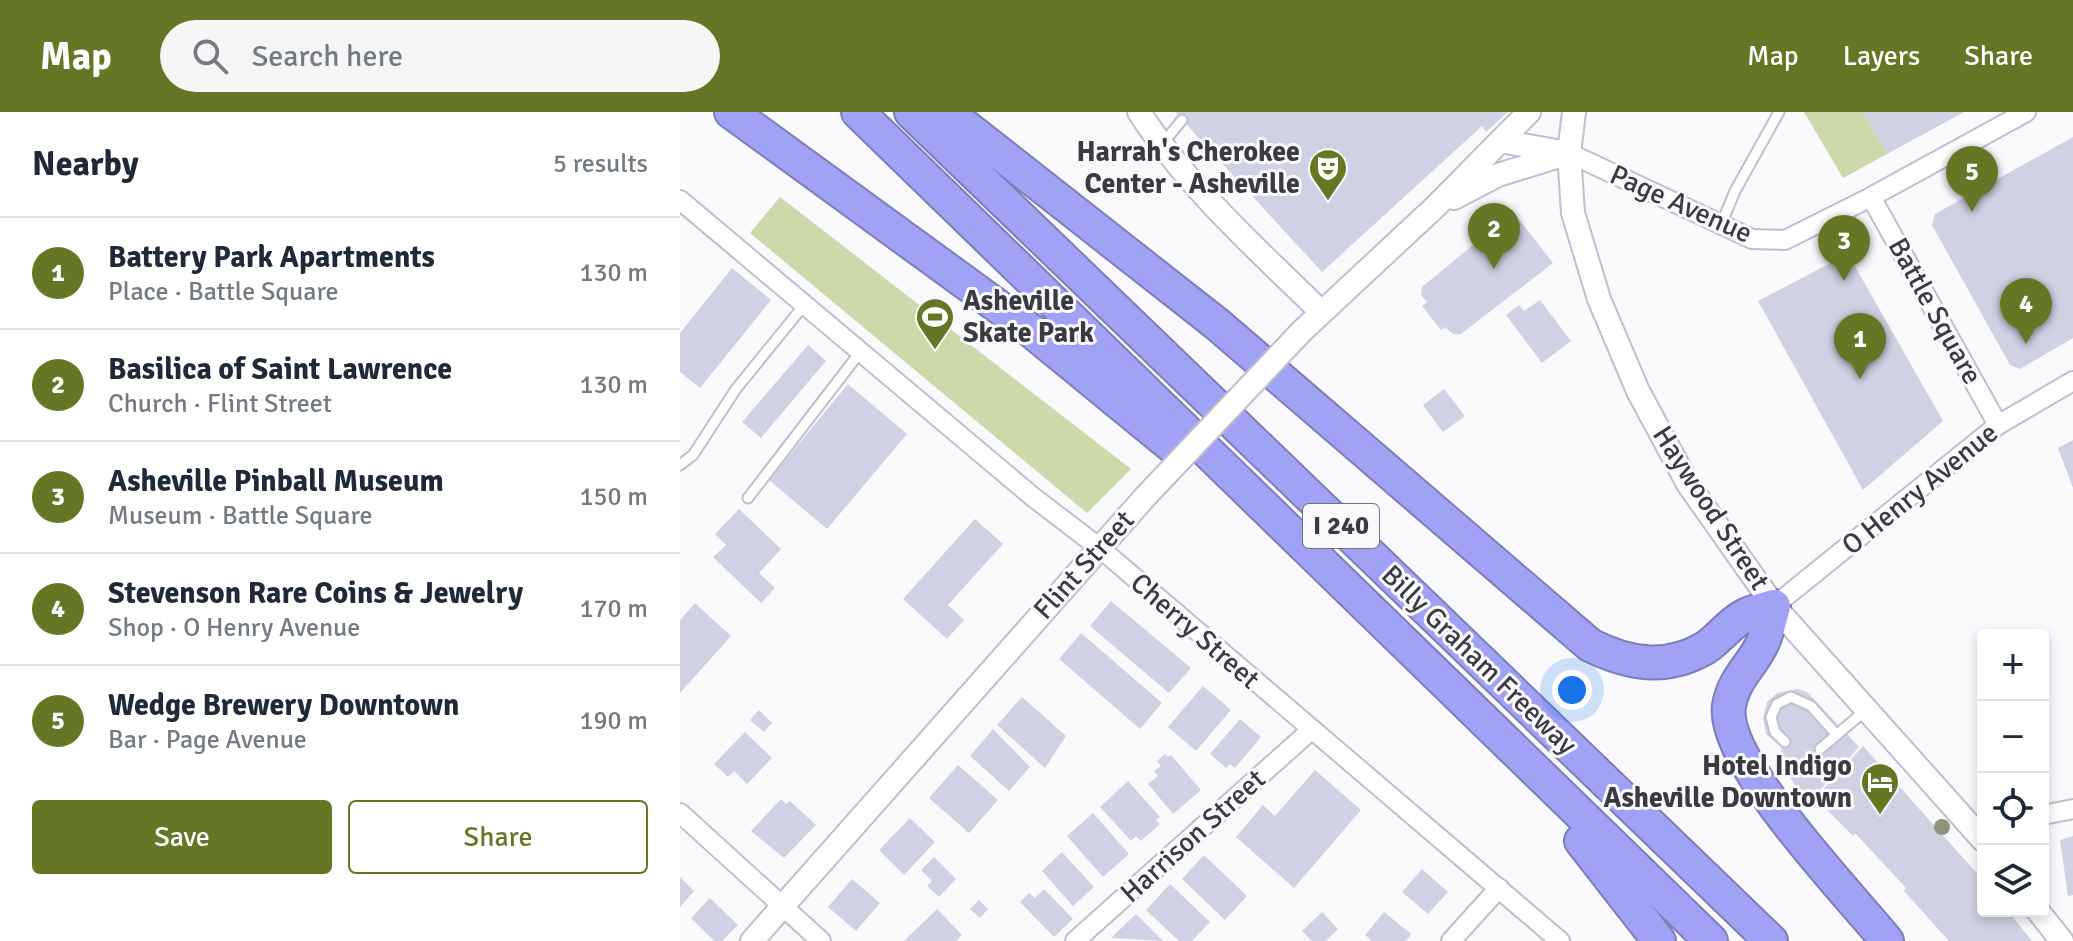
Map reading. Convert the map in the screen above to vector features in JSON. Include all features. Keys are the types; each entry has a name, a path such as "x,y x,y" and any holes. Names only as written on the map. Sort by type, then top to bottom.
{"highway":[{"path":"731,112 1029,329 1230,496 1294,537"},
{"name":"Billy Graham Freeway","path":"858,112 1711,941"},
{"name":"Billy Graham Freeway","path":"911,112 1771,941"},
{"path":"947,112 1217,324 1590,645 1626,661 1646,664 1670,662 1706,647 1745,615 1774,606"},
{"path":"1774,606 1763,643 1733,687 1729,710 1732,731 1756,782 1887,941"},
{"path":"1452,690 1486,744 1603,865 1659,941"}],"street":[{"path":"1139,112 1160,145 1196,187 1321,312"},
{"name":"Flint Street","path":"752,941 1145,497 1302,331 1435,207 1529,112"},
{"name":"Haywood Street","path":"1574,112 1569,153 1573,213 1599,299 1638,391 1688,484 1774,606 1977,829"},
{"name":"Page Avenue","path":"1500,141 1569,153 1752,239 1785,240 2026,112"},
{"name":"Flint Street","path":"1435,207 1498,175 1569,153"},
{"name":"Battle Square","path":"1871,197 1998,425"},
{"name":"Cherry Street","path":"683,207 1101,549 1310,731 1560,941"},
{"name":"O Henry Avenue","path":"1774,606 1998,425 2073,381"},
{"name":"Harrison Street","path":"1075,941 1310,731"},
{"path":"2049,814 2073,809"},
{"path":"680,813 821,941"},
{"path":"1451,941 1499,888"},
{"path":"2043,917 2062,941"}],"lane":[{"path":"1721,225 1735,191 1779,112"},
{"path":"1160,145 1182,120"},
{"path":"680,465 693,455 736,389 805,304"},
{"path":"748,498 861,351"},
{"path":"1785,742 1775,732 1771,717 1777,704 1791,697 1798,697 1811,706 1837,735"},
{"path":"1820,749 1867,709"}],"green space":[{"path":"1804,112 1864,112 1887,154 1843,178"},
{"name":"Asheville Skate Park","path":"780,197 1131,469 1087,513 750,233"}],"building":[{"name":"Harrah's Cherokee Center - Asheville","path":"1175,112 1508,112 1486,132 1482,126 1322,272"},
{"path":"1864,112 1964,112 1887,154"},
{"path":"2073,137 2073,338 2020,369 2010,365 1932,225 1935,214"},
{"path":"1513,212 1553,263 1461,334 1453,334 1445,327 1441,330 1422,306 1427,302 1421,295 1422,287"},
{"path":"1848,254 1943,421 1863,490 1758,301"},
{"path":"732,268 771,300 700,388 680,372 680,333"},
{"path":"1540,300 1571,341 1542,363 1506,315 1519,305 1524,311"},
{"path":"808,345 826,361 761,438 742,422"},
{"path":"848,384 907,434 827,529 769,480"},
{"path":"1444,389 1465,416 1443,432 1423,405"},
{"path":"2073,440 2073,488 2058,448"},
{"path":"739,509 781,549 759,573 775,588 761,603 713,557 726,545 715,534"},
{"path":"975,519 1003,544 948,605 964,620 947,639 903,599"},
{"path":"1111,601 1191,668 1169,693 1090,626"},
{"path":"695,603 731,636 680,693 680,620"},
{"path":"1081,633 1162,703 1140,729 1059,659"},
{"path":"1203,686 1231,710 1196,751 1168,727"},
{"path":"1797,689 1807,692 1859,747 1808,803 1778,761 1782,748 1766,734 1763,718 1767,702 1777,693"},
{"path":"1022,697 1066,736 1045,768 997,725"},
{"path":"759,710 772,723 764,732 750,720"},
{"path":"1240,719 1261,737 1235,768 1230,764 1226,768 1210,754"},
{"path":"993,729 1030,767 1009,791 970,756"},
{"path":"745,732 772,758 747,784 734,771 728,777 714,764"},
{"name":"Hotel Indigo Asheville Downtown","path":"1863,746 1977,873 1977,917 2013,917 2032,941 1949,941 1855,833 1853,836 1815,798"},
{"path":"1165,754 1168,757 1171,755 1201,790 1173,814 1148,784 1158,776 1154,771 1161,766 1157,761"},
{"path":"958,765 998,800 969,833 929,798"},
{"path":"1315,770 1361,810 1294,888 1236,837 1263,805 1275,816"},
{"path":"1128,781 1160,817 1156,820 1160,824 1141,841 1136,836 1131,841 1100,807"},
{"path":"781,799 786,804 790,801 816,825 784,858 751,831"},
{"path":"1093,813 1129,854 1103,877 1067,836"},
{"path":"910,818 935,842 904,875 879,850"},
{"path":"2073,836 2073,895 2068,896 2060,840"},
{"path":"1062,852 1094,887 1073,906 1042,871"},
{"path":"1204,855 1247,896 1225,920 1182,879"},
{"path":"934,857 956,879 939,897 927,886 932,881 921,870"},
{"path":"1422,869 1448,892 1428,914 1402,892"},
{"path":"680,877 694,891 680,907"},
{"path":"852,879 880,903 856,931 828,907"},
{"path":"1170,884 1210,922 1192,941 1179,941 1146,910"},
{"path":"1044,889 1073,919 1054,937 1020,902 1029,893 1035,898"},
{"path":"710,898 738,925 722,941 714,941 691,918"},
{"path":"979,900 988,909 980,918 970,909"},
{"path":"937,909 962,935 956,941 904,941"},
{"path":"1322,912 1338,929 1326,941 1312,941 1302,931"},
{"path":"1384,912 1411,934 1406,941 1372,941 1365,935"},
{"path":"1136,914 1163,941 1111,938"}],"place":[{"name":"Harrah's Cherokee Center - Asheville","path":"1328,202"},
{"name":"Wedge Brewery Downtown","path":"1972,212"},
{"name":"Basilica of Saint Lawrence","path":"1494,269"},
{"name":"Asheville Pinball Museum","path":"1844,281"},
{"name":"Stevenson Rare Coins & Jewelry","path":"2026,344"},
{"name":"Asheville Skate Park","path":"935,351"},
{"name":"Battery Park Apartments","path":"1860,379"},
{"name":"Hotel Indigo Asheville Downtown","path":"1880,816"}]}
